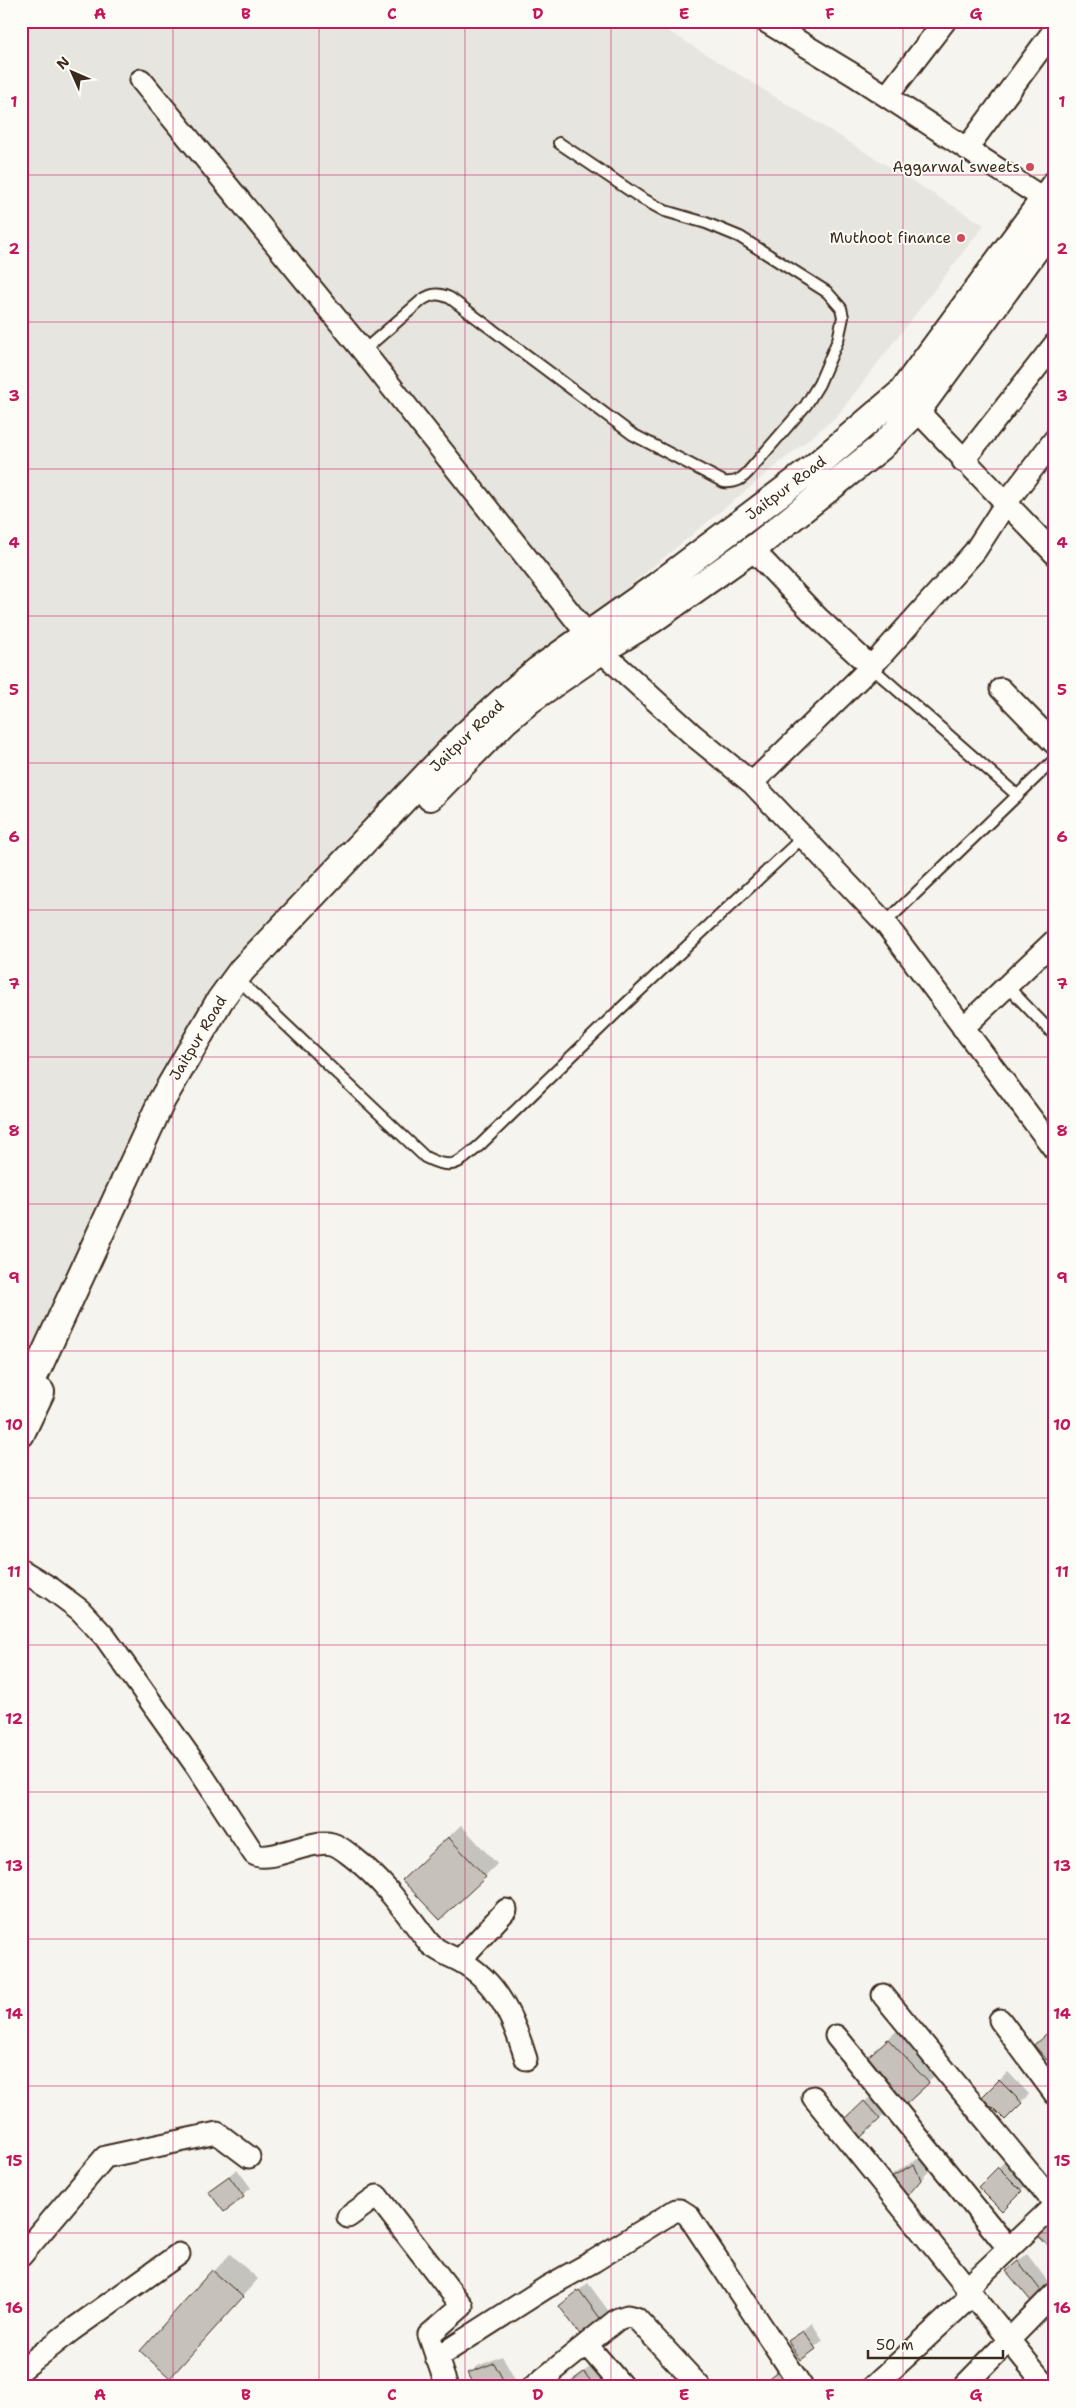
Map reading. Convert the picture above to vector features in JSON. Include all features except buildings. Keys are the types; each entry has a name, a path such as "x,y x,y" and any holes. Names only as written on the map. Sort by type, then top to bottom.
{"street":[{"path":"765,21 967,148 1051,197"},
{"path":"887,96 945,21"},
{"path":"967,148 1055,29"},
{"path":"141,80 363,351 594,643 693,735 752,783 885,923 1055,1150"},
{"name":"Jaitpur Road","path":"21,1406 162,1100 232,983 464,736 538,670 594,643 652,620 752,550 881,447 909,402 1051,197"},
{"name":"Jaitpur Road","path":"21,1434 165,1122 225,1017 246,987 292,937 505,721 658,585 812,470 909,402 1055,222"},
{"path":"963,461 1055,344"},
{"path":"909,402 963,461 1055,554"},
{"path":"752,783 871,667 975,551 1006,503 1055,438"},
{"path":"752,550 818,618 871,667"},
{"path":"1001,689 1055,744"},
{"path":"963,1028 1055,940"},
{"path":"21,1570 80,1610 105,1637 197,1767 254,1854 264,1857 316,1844 330,1843 341,1848 385,1886 438,1952 460,1960 497,1993 512,2017 526,2059"},
{"path":"460,1960 506,1910"},
{"path":"873,2387 1055,2204 883,1995"},
{"path":"1000,2020 1055,2094"},
{"path":"836,2036 1009,2249"},
{"path":"813,2098 1047,2387"},
{"path":"21,2256 105,2157 218,2133 249,2156"},
{"path":"348,2217 377,2196 462,2306 429,2335 448,2387"},
{"path":"436,2358 547,2287 594,2261 676,2210 680,2210 688,2215 802,2387"},
{"path":"21,2370 72,2330 179,2254"},
{"path":"963,2387 1055,2293"},
{"path":"533,2387 618,2319 627,2316 636,2318 700,2387"},
{"path":"587,2345 623,2387"}],"lane":[{"path":"363,351 422,300 430,295 439,294 450,298 632,434 724,482 732,483 741,480 750,471 806,405 820,384 838,340 843,317 842,308 827,292 740,237 706,223 665,210 641,198 559,143"},
{"path":"871,667 1018,796"},
{"path":"885,923 1055,759"},
{"path":"246,987 425,1157 439,1164 451,1166 462,1160 480,1145 616,1013 803,837"},
{"path":"1008,987 1055,1036"}],"shaded area":[{"path":"21,21 652,21 984,225 837,416 546,654 234,974 21,1377"}],"place":[{"name":"Aggarwal sweets","path":"1030,167"},
{"name":"Muthoot finance","path":"961,238"}]}
